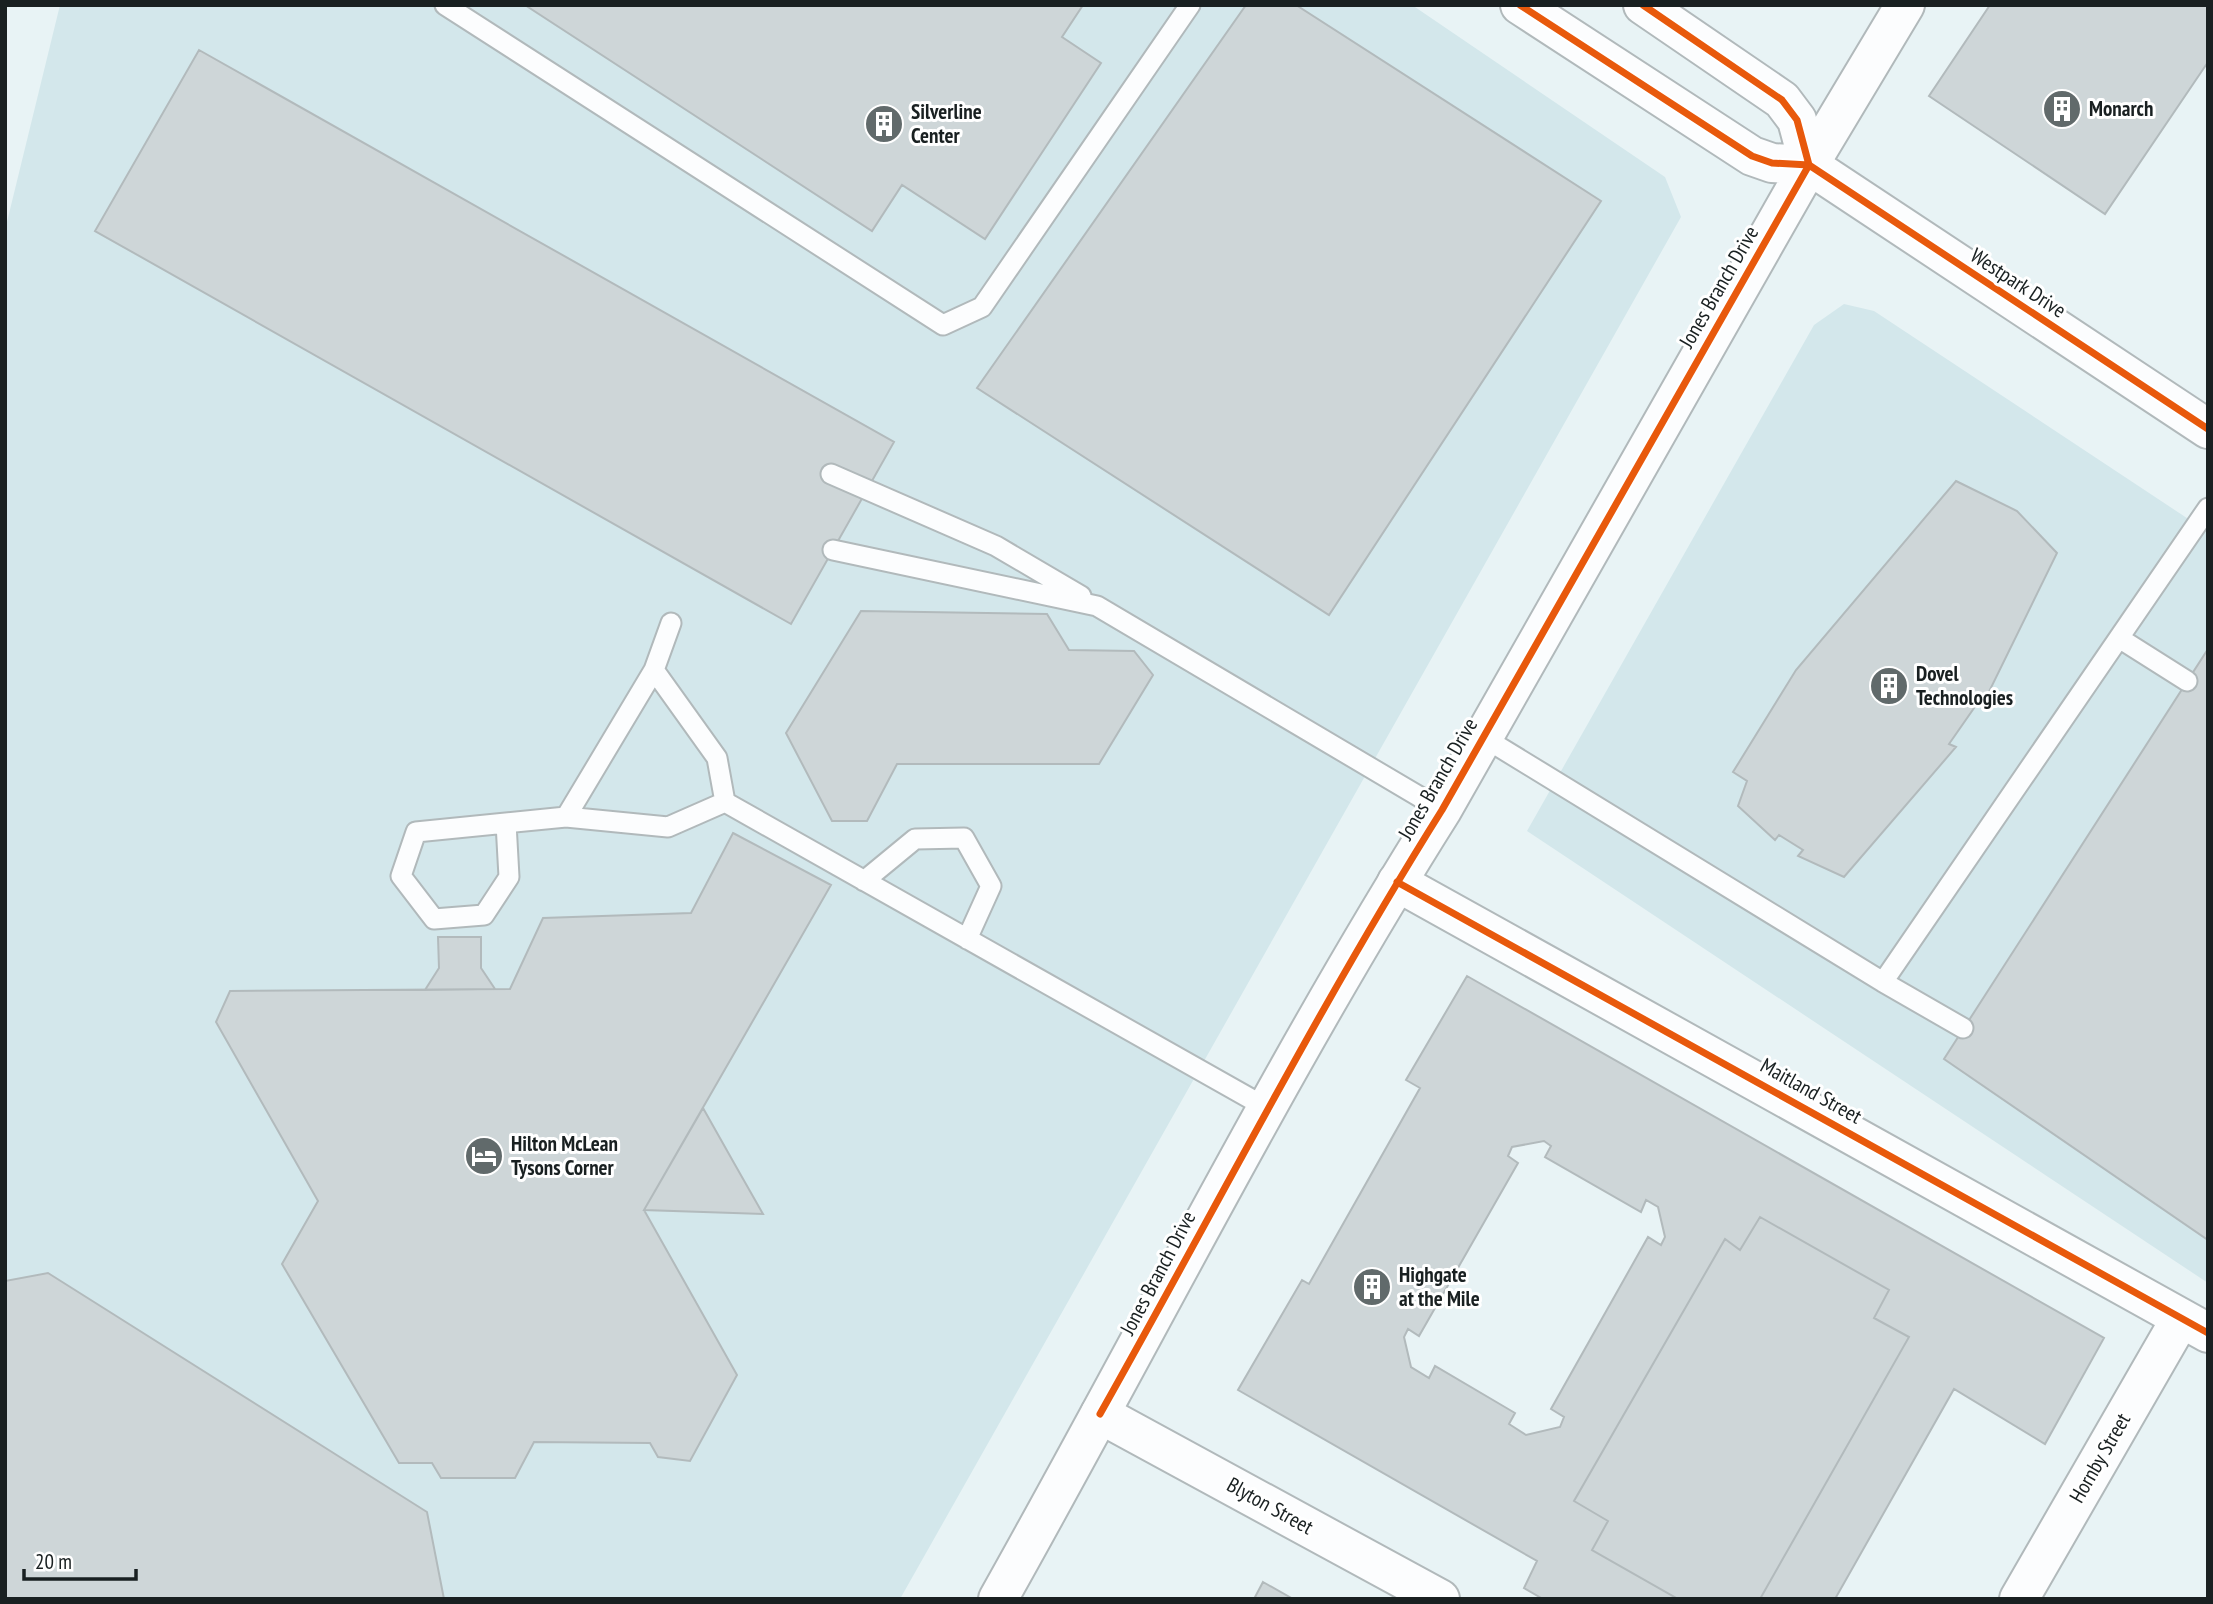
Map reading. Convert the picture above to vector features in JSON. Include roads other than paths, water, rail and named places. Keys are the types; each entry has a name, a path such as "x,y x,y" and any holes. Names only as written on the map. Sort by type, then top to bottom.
{"street":[{"path":"1520,5 1752,156 1772,163 1810,165 1797,120 1782,100 1643,5"},
{"name":"Jones Branch Drive","path":"998,1599 1266,1108 1397,882 1442,810 1810,165 1905,5"},
{"name":"Westpark Drive","path":"1810,165 2208,429"},
{"name":"Maitland Street","path":"1397,882 2194,1326"},
{"name":"Hornby Street","path":"2020,1599 2194,1326"},
{"name":"Blyton Street","path":"1100,1414 1440,1599"}],"lane":[{"path":"445,5 943,325 982,307 1190,5"},
{"path":"831,474 996,546 1442,810"},
{"path":"1883,982 2208,508"},
{"path":"832,550 1097,606"},
{"path":"566,817 654,670 671,623"},
{"path":"2119,638 2187,681"},
{"path":"654,670 717,758 725,803"},
{"path":"1483,737 1883,982 1964,1028"},
{"path":"506,823 509,877 484,915 433,919 401,876 416,832 506,823 566,817 668,827 725,803"},
{"path":"725,803 1266,1108"},
{"path":"864,881 915,839 964,838 990,886 967,939"}],"place":[{"name":"Monarch","path":"2062,109"},
{"name":"Silverline Center","path":"884,124"},
{"name":"Dovel Technologies","path":"1889,686"},
{"name":"Hilton McLean Tysons Corner","path":"484,1156"},
{"name":"Highgate at the Mile","path":"1372,1287"}]}
